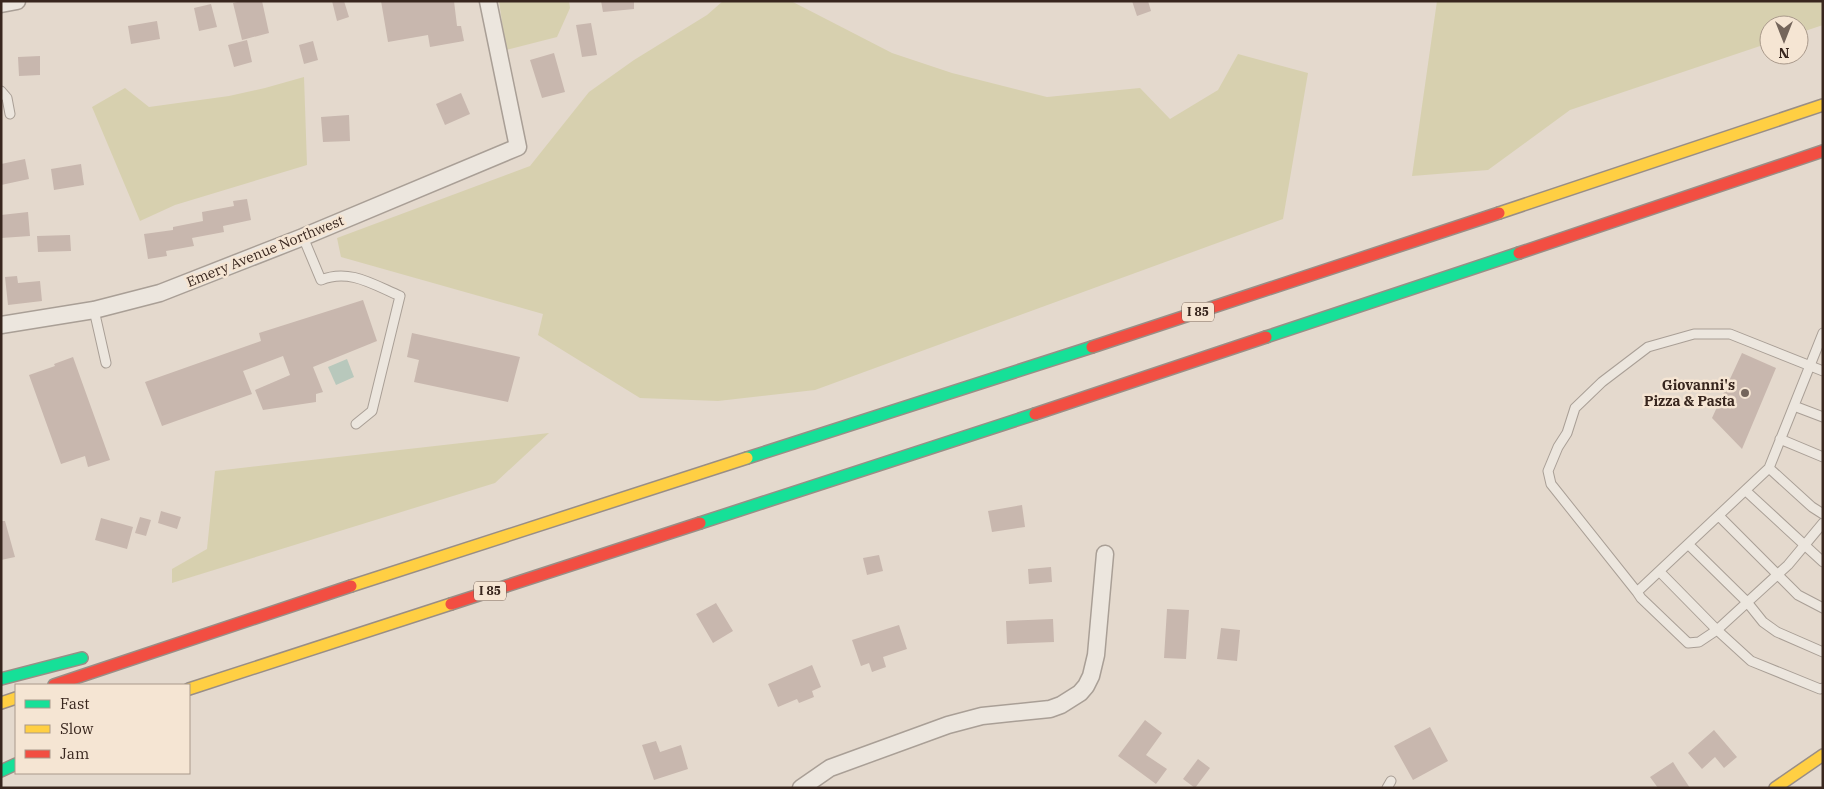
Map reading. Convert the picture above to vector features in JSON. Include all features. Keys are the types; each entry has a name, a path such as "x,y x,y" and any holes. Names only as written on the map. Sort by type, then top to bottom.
{"main road":[{"name":"I 85","path":"57,684 297,603 1182,318 1823,105"},
{"name":"I 85","path":"190,689 1009,422 1823,151"},
{"path":"154,640 297,603"},
{"path":"1,679 96,655"},
{"path":"1,703 15,698"},
{"path":"1775,788 1823,755"},
{"path":"1,771 15,764"}],"street":[{"path":"1,4 17,1"},
{"name":"Emery Avenue Northwest","path":"1,325 94,310 160,293 303,237 518,146 488,1"},
{"path":"801,788 830,768 948,725 982,716 1050,709 1061,705 1080,693 1091,676 1096,655 1105,554"}],"lane":[{"path":"1,91 7,98 10,114"},
{"path":"303,237 321,280 332,276 356,277 400,296 372,411 356,424"},
{"path":"94,310 106,363"},
{"path":"1823,371 1730,334 1694,334 1648,347 1602,382 1575,408 1567,433 1558,447 1548,470 1551,484 1641,598 1688,643 1699,642 1717,630 1777,574 1823,523"},
{"path":"1637,592 1769,468 1822,336"},
{"path":"1794,406 1823,417"},
{"path":"1780,439 1823,456"},
{"path":"1769,468 1812,507 1823,514"},
{"path":"1746,490 1823,562"},
{"path":"1719,516 1798,595 1823,608"},
{"path":"1689,545 1747,602 1763,622 1777,632 1823,652"},
{"path":"1660,572 1717,630 1752,662 1823,688"}],"shaded area":[{"path":"499,1 569,1 570,8 557,37 506,50"},
{"path":"723,1 791,1 892,53 952,73 1047,97 1140,88 1170,119 1218,90 1238,54 1308,73 1283,219 815,390 718,401 640,398 538,335 543,314 341,257 337,238 530,166 589,92 634,60 707,15"},
{"path":"1437,1 1823,1 1823,25 1809,30 1809,15 1759,15 1759,46 1570,110 1488,170 1412,176"},
{"path":"304,77 307,165 175,205 140,221 92,107 125,88 149,107 229,96"},
{"path":"347,359 354,377 336,385 328,367"},
{"path":"549,433 495,483 172,583 172,569 207,549 215,471"}],"building":[{"path":"262,1 269,33 242,40 233,3"},
{"path":"332,1 344,1 349,17 337,21"},
{"path":"381,1 454,1 457,26 461,26 464,41 430,47 428,35 388,42"},
{"path":"601,1 634,1 634,9 603,12"},
{"path":"1132,1 1148,1 1151,11 1137,16"},
{"path":"211,4 217,27 199,31 194,8"},
{"path":"157,21 160,39 131,44 128,26"},
{"path":"591,23 597,55 582,57 576,25"},
{"path":"247,40 252,62 234,67 228,45"},
{"path":"313,41 318,60 304,64 299,45"},
{"path":"554,53 565,92 542,98 530,60"},
{"path":"40,56 40,75 19,76 18,57"},
{"path":"461,93 470,114 445,125 436,104"},
{"path":"349,115 350,141 323,142 321,117"},
{"path":"25,159 29,179 1,185 1,164"},
{"path":"81,164 84,185 54,190 51,169"},
{"path":"247,199 251,220 223,226 224,232 192,238 194,246 166,251 167,256 148,259 144,234 173,230 173,227 203,221 202,212 234,206 233,201"},
{"path":"28,212 30,236 1,238 1,215"},
{"path":"70,235 71,251 38,252 37,236"},
{"path":"17,276 18,283 40,281 42,301 8,305 5,277"},
{"path":"363,300 377,341 313,367 323,392 316,394 316,402 263,410 255,390 290,375 283,356 243,371 252,394 162,426 145,382 261,341 259,333"},
{"path":"412,333 520,357 508,402 414,382 419,360 407,357"},
{"name":"Giovanni's Pizza & Pasta","path":"1742,353 1776,368 1742,449 1712,418"},
{"path":"73,357 110,460 88,467 85,456 61,464 29,375 55,366 54,364"},
{"path":"1022,505 1025,527 992,532 988,511"},
{"path":"161,511 181,517 177,529 158,523"},
{"path":"140,517 151,520 146,536 135,533"},
{"path":"101,518 133,527 127,549 95,540"},
{"path":"1,521 5,521 15,557 1,560"},
{"path":"879,555 883,571 867,575 863,558"},
{"path":"1051,567 1052,582 1029,584 1028,569"},
{"path":"716,603 733,631 713,643 696,614"},
{"path":"1167,609 1189,610 1186,659 1164,658"},
{"path":"1053,619 1054,642 1007,644 1006,621"},
{"path":"899,625 907,649 883,657 886,667 872,672 869,663 861,666 852,640"},
{"path":"1221,628 1240,630 1237,661 1217,659"},
{"path":"812,665 821,687 812,691 814,697 799,703 797,699 778,707 768,684"},
{"path":"1145,720 1162,733 1146,755 1167,769 1156,784 1118,756"},
{"path":"1430,727 1448,761 1413,780 1394,746"},
{"path":"1714,730 1737,757 1724,768 1715,757 1702,769 1688,753"},
{"path":"656,741 660,752 681,745 688,769 654,780 642,745"},
{"path":"1198,759 1210,768 1195,788 1183,779"},
{"path":"1673,762 1690,788 1658,788 1650,777"}],"traffic: fast":[{"path":"1266,337 1519,253"},
{"path":"747,458 1092,347"},
{"path":"700,523 1035,414"},
{"path":"1,679 82,658"},
{"path":"1,771 15,764"}],"traffic: slow":[{"path":"1499,213 1823,105"},
{"path":"351,586 747,458"},
{"path":"190,689 451,604"},
{"path":"1,703 15,698"},
{"path":"1775,788 1823,755"}],"traffic: jam":[{"path":"1519,253 1823,151"},
{"path":"1092,347 1499,213"},
{"path":"1035,414 1266,337"},
{"path":"451,604 700,523"},
{"path":"57,684 351,586"}],"place":[{"name":"Giovanni's Pizza & Pasta","path":"1745,393"}]}
